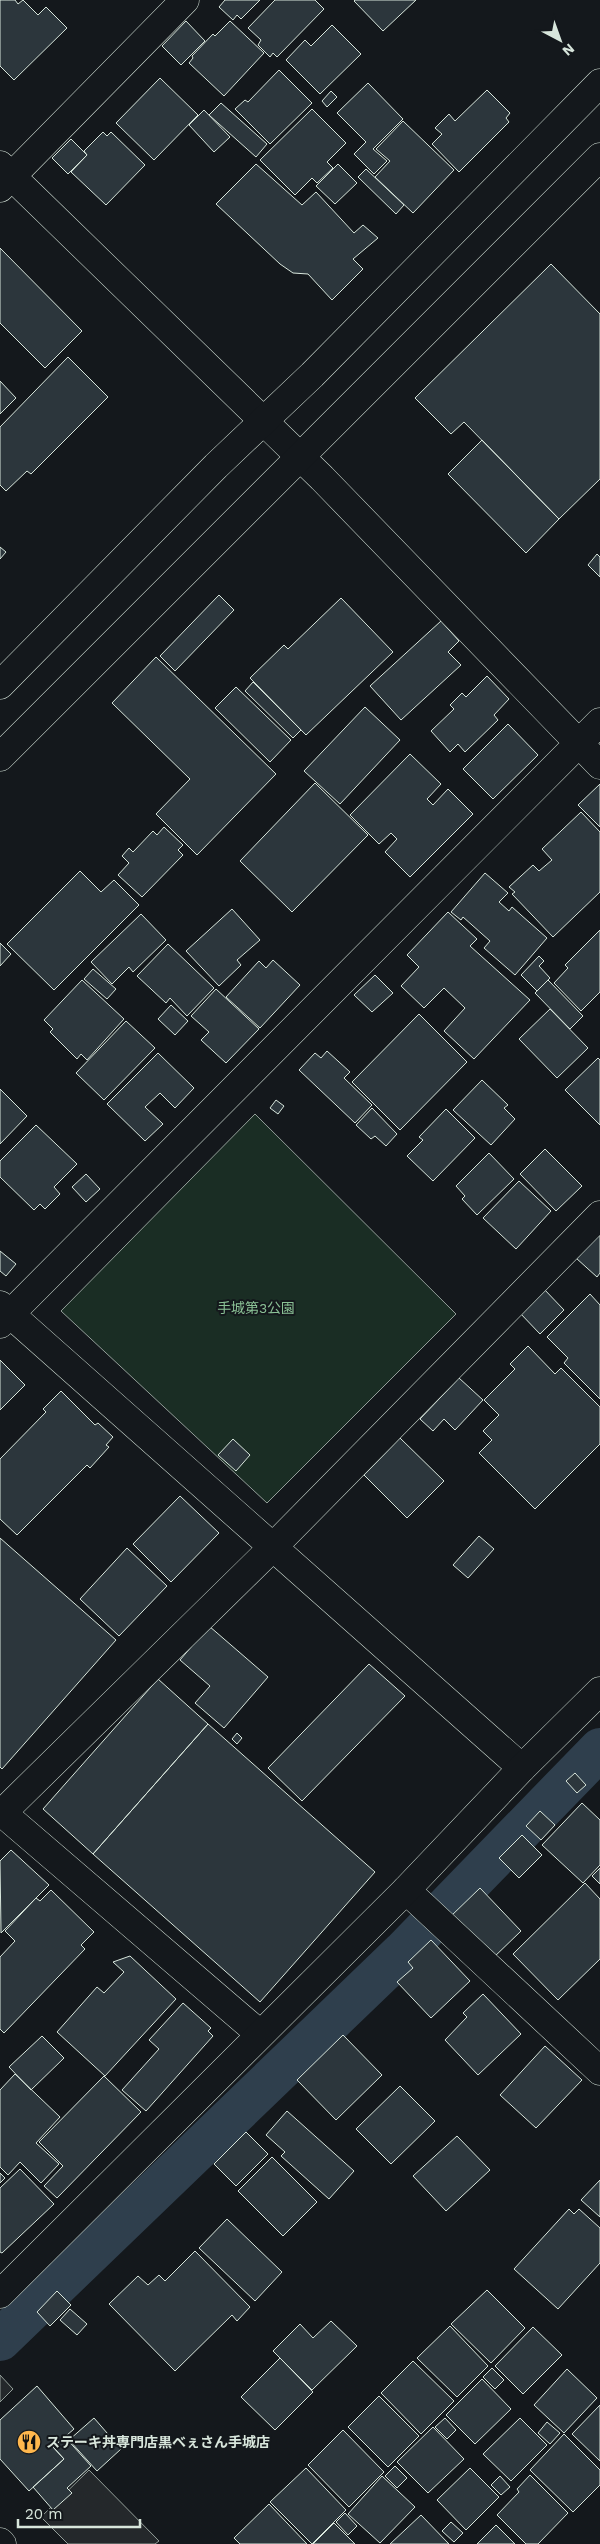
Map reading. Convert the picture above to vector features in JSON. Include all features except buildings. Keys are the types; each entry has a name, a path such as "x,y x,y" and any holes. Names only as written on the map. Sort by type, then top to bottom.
{"street":[{"path":"185,0 4,177 300,457 600,765"},
{"path":"0,685 262,422 312,375 600,83"},
{"path":"0,757 600,157"},
{"path":"522,1768 3,1314 600,722"},
{"path":"260,2034 1,1813 272,1548 600,1215"},
{"path":"0,2294 406,1890 522,1768 600,1692"},
{"path":"406,1890 600,2071"}],"green space":[{"name":"手城第3公園","path":"255,1114 456,1314 267,1503 61,1311"}],"shaded area":[{"path":"0,2375 13,2389 0,2402"},
{"path":"89,2470 159,2541 155,2544 68,2544 41,2517"}],"waterway":[{"path":"0,2340 403,1952 600,1749"}],"place":[{"name":"ステーキ丼専門店黒べぇさん手城店","path":"29,2442"}]}
